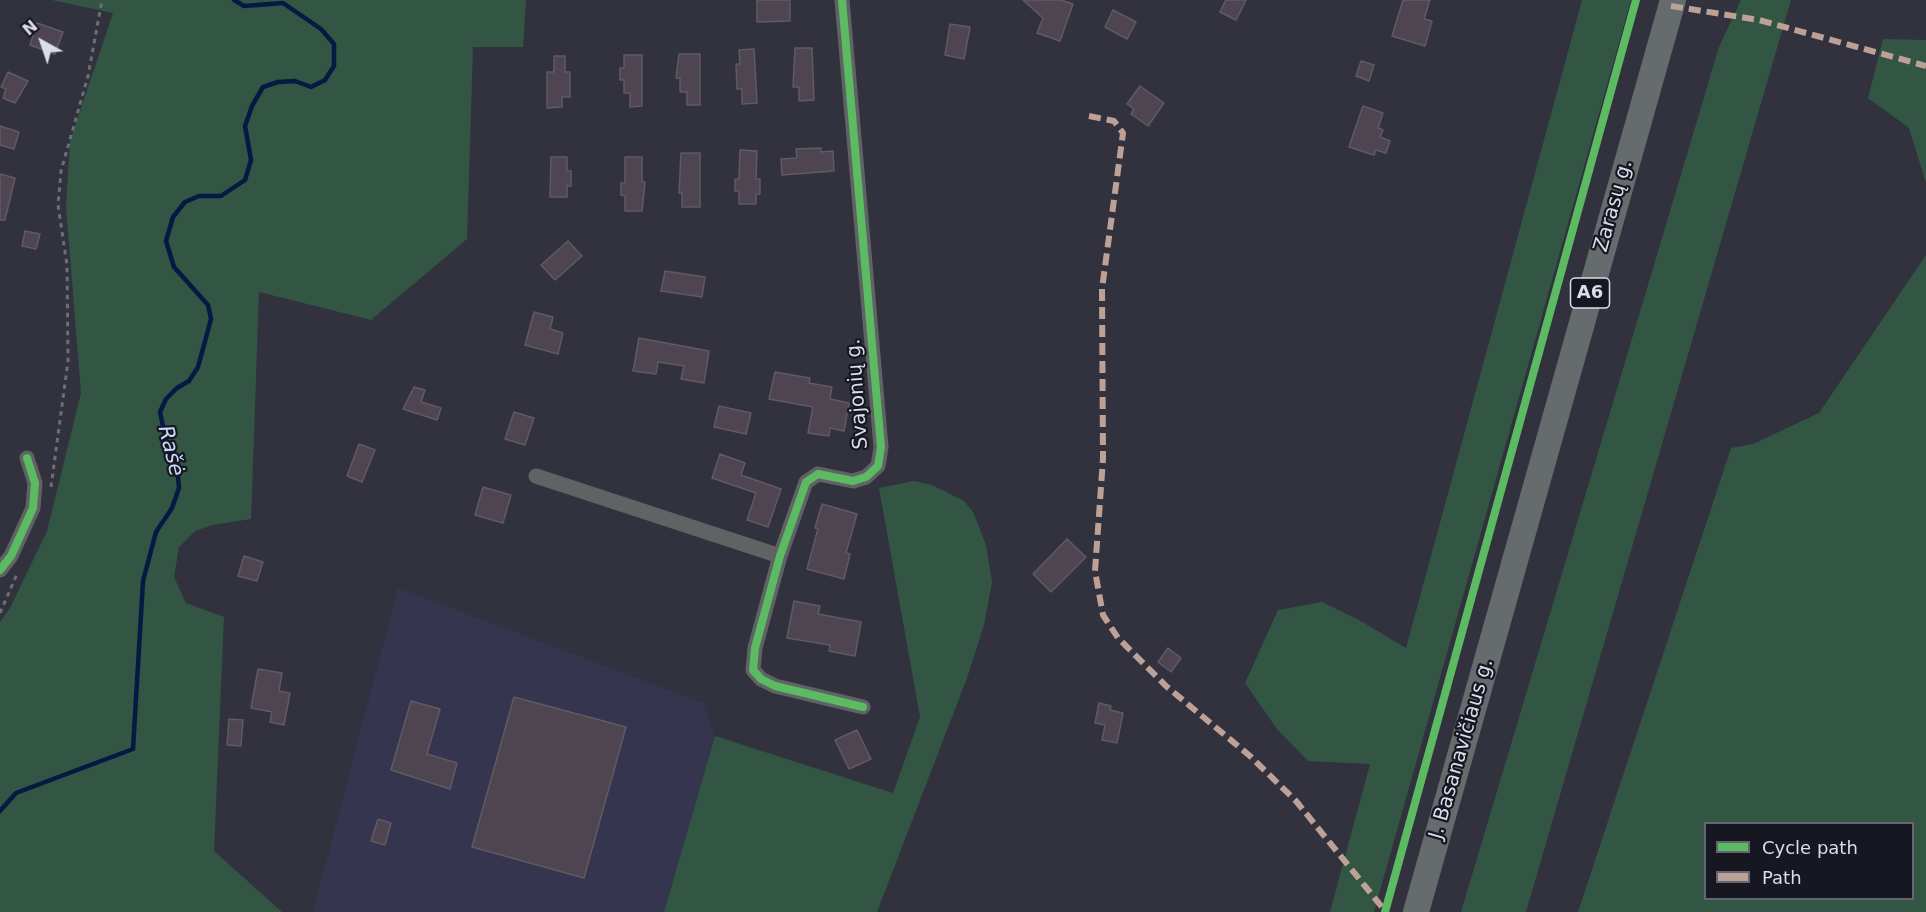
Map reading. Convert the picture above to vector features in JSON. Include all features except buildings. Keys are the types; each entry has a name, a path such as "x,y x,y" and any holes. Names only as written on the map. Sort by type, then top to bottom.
{"highway":[{"name":"Zarasų g.","path":"1509,586 1673,0"},
{"name":"J. Basanavičiaus g.","path":"1416,912 1509,586"}],"street":[{"name":"Svajonių g.","path":"842,0 881,447 878,466 866,477 853,481 818,474 806,482 780,556 755,648 753,670 761,679 775,686 863,706"},
{"path":"0,570 11,556 33,508 35,483 27,458"},
{"path":"536,476 780,556"}],"path":[{"path":"51,491 68,361 66,266 58,205 61,171 88,76 102,0"},
{"path":"0,613 20,566"}],"shaded area":[{"path":"398,588 703,703 715,736 664,912 313,912"}],"green space":[{"path":"52,0 526,0 523,47 473,47 467,239 371,320 259,292 251,519 212,525 195,531 179,547 174,577 186,603 224,617 214,851 282,912 0,912 0,622 10,608 47,531 81,393 66,206 70,141 113,13"},
{"path":"1582,0 1631,0 1374,912 1330,912 1370,764 1308,761 1277,729 1245,683 1278,610 1322,602 1359,620 1406,648"},
{"path":"1741,0 1791,0 1526,912 1461,912 1719,47"},
{"path":"1883,39 1926,40 1926,183 1909,128 1868,98"},
{"path":"1926,255 1926,912 1578,912 1731,448 1753,444 1819,413"},
{"path":"914,481 932,485 964,501 973,512 986,545 992,582 984,625 967,678 877,912 664,912 715,736 893,793 920,717 879,488"}],"waterway":[{"name":"Rašė","path":"0,811 16,793 133,749 143,581 156,532 172,508 179,488 177,466 165,436 160,412 166,399 177,388 189,381 198,367 211,319 208,305 174,267 166,241 173,217 185,202 199,196 221,196 245,180 251,160 245,126 252,106 263,87 278,82 295,81 311,87 325,80 334,66 334,44 321,29 283,3 244,6 234,0"}],"marked path":[{"path":"1671,6 1759,20 1926,66"},
{"path":"1089,116 1114,121 1123,133 1102,289 1103,459 1095,571 1103,615 1118,638 1166,686 1250,756 1296,801 1386,912"}],"cycle path":[{"path":"842,0 881,447 878,466 866,477 853,481 818,474 806,482 780,556 755,648 753,670 761,679 775,686 863,707"},
{"path":"1385,912 1636,0"},
{"path":"0,570 11,556 33,508 35,483 27,458"}]}
